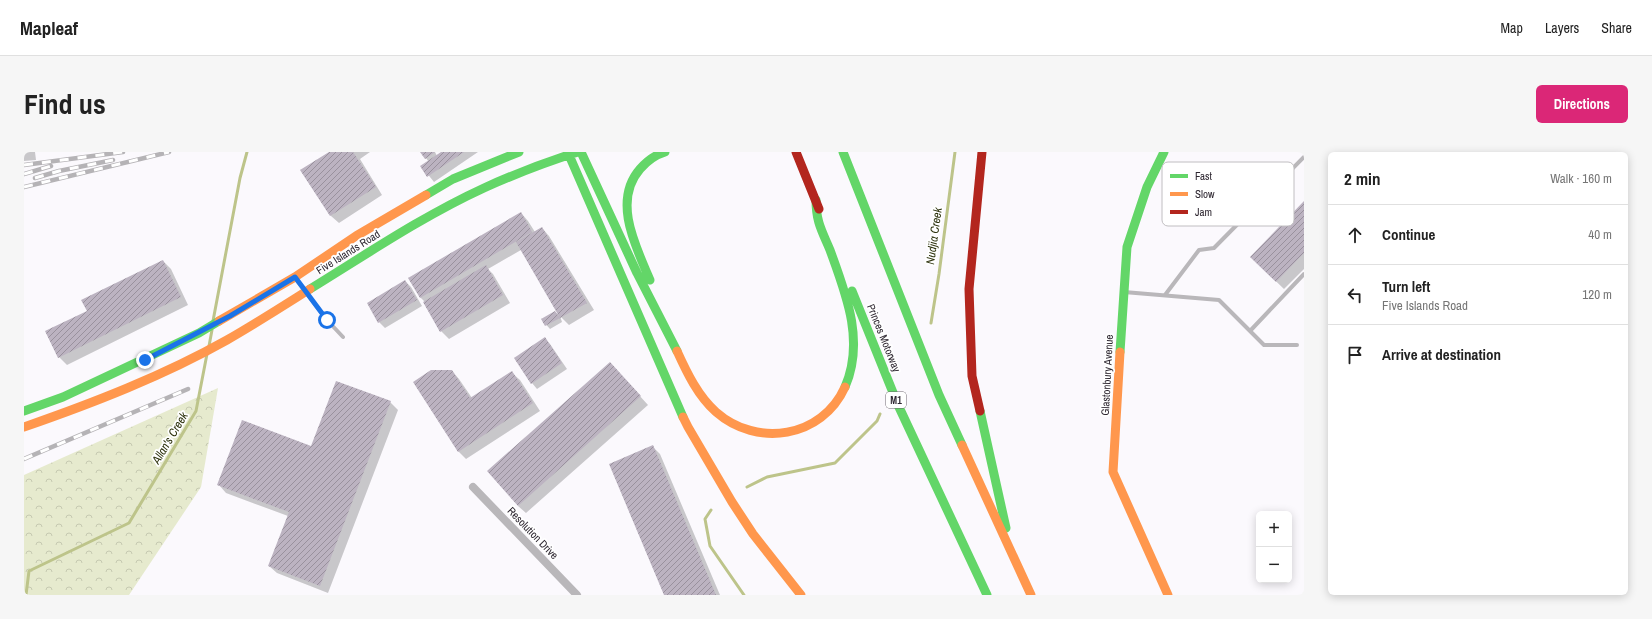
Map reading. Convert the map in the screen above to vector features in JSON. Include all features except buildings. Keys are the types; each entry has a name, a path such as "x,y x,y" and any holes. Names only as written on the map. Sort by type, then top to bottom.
{"main road":[{"name":"Five Islands Road","path":"24,411 63,397 200,333 295,277 356,236 454,179 519,152"},
{"name":"Five Islands Road","path":"24,427 77,408 197,356 227,340 460,198 568,153 580,152"},
{"path":"580,152 650,301 690,379 703,399 716,413 749,430 765,433 788,433 810,426 827,414 840,398 850,376 854,346 853,323 846,296 817,219 816,200"},
{"path":"664,328 661,307 627,212 626,195 630,183 646,161 657,154 665,152"},
{"name":"Princes Motorway","path":"796,152 898,405 987,595"},
{"path":"842,152 856,183 939,395 1031,595"},
{"path":"982,152 969,289 972,376 1012,556"},
{"path":"981,175 986,152"},
{"name":"Glastonbury Avenue","path":"1164,152 1147,187 1126,247 1114,472 1168,595"},
{"path":"568,153 688,426 732,502 753,534 801,595"}],"street":[{"name":"Resolution Drive","path":"473,487 577,595"}],"lane":[{"path":"1294,167 1304,157"},
{"path":"1165,295 1199,250 1214,248 1236,226"},
{"path":"1250,330 1304,274"},
{"path":"295,277 327,320 342,337"},
{"path":"1124,292 1219,300 1264,344 1297,345"}],"green space":[{"path":"218,388 201,487 129,595 24,595 24,475"}],"waterway":[{"name":"Allan's Creek","path":"213,321 240,178 247,152"},
{"name":"Nudjia Creek","path":"931,323 955,152"},
{"name":"Allan's Creek","path":"209,346 212,330"},
{"name":"Allan's Creek","path":"26,595 29,571 129,523 196,411 207,354"},
{"name":"Nudjia Creek","path":"747,487 767,477 835,463 877,421 880,414"},
{"name":"Nudjia Creek","path":"711,510 705,519 710,546 744,595"}],"railway":[{"path":"24,165 123,152"},
{"path":"24,187 169,152"},
{"path":"35,178 59,171 113,160"},
{"path":"24,174 51,166"},
{"path":"24,459 188,389"}],"traffic: fast":[{"path":"426,195 453,179 519,152"},
{"path":"310,289 396,236 461,199 519,173 578,152"},
{"path":"581,152 637,273 677,351"},
{"path":"650,280 633,239 629,224 627,209 628,195 632,182 645,163 665,152"},
{"path":"843,152 939,395 962,445"},
{"path":"1120,352 1127,247 1147,187 1164,152"},
{"path":"569,155 683,417"},
{"path":"816,200 818,220 842,284 851,318 853,352 851,370 845,387"},
{"path":"852,291 898,405 987,595"},
{"path":"24,411 63,397 199,333 219,321"},
{"path":"980,411 1006,528"}],"traffic: slow":[{"path":"219,321 295,277 356,236 426,195"},
{"path":"24,427 127,388 203,353 310,289"},
{"path":"677,351 694,384 710,406 732,423 750,430 769,433 787,432 805,427 821,417 835,404 845,387"},
{"path":"1120,352 1113,472 1168,595"},
{"path":"683,417 732,502 753,534 801,595"},
{"path":"962,445 1031,595"}],"traffic: jam":[{"path":"796,152 819,209"},
{"path":"980,411 972,376 969,289 982,152"}],"route":[{"path":"145,360 200,333 295,277 327,320"}]}
